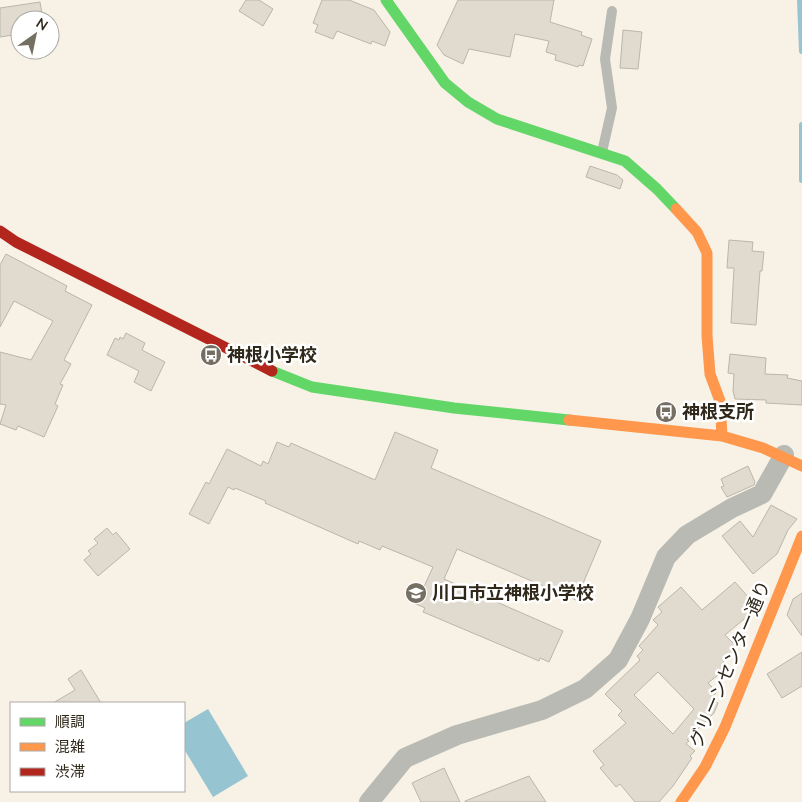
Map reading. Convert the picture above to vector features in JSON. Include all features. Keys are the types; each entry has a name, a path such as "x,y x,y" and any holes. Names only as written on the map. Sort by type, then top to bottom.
{"street":[{"path":"386,0 445,83 468,102 497,119 625,161 657,189 697,232 707,252 707,336 710,374 720,401 722,436"},
{"path":"0,232 16,242 279,375 312,387 454,408 722,436 754,444 784,455 802,466"},
{"path":"369,802 405,758 458,735 542,710 585,689 618,660 640,620 666,558 687,535 732,508 762,494 784,455"},
{"name":"グリーンセンター通り","path":"681,802 705,767 725,726 802,536"}],"lane":[{"path":"601,153 612,108 605,59 612,11"}],"water":[{"path":"208,709 248,776 213,797 185,751 185,722"}],"building":[{"path":"246,0 259,0 273,9 263,26 239,11"},
{"path":"322,0 349,0 374,10 390,32 385,46 372,41 371,44 337,31 333,39 315,32 318,25 313,23"},
{"path":"458,0 554,0 550,22 582,32 581,35 592,39 583,66 579,65 578,67 555,60 556,55 546,52 549,41 515,34 510,57 469,49 463,64 444,55 437,45"},
{"path":"40,2 41,10 10,10 10,36 0,37 0,8"},
{"path":"623,30 642,32 638,69 620,68"},
{"path":"590,166 617,175 623,180 620,189 586,177"},
{"path":"729,240 753,242 752,251 764,252 762,271 760,271 756,325 731,323 734,268 727,268"},
{"path":"6,254 67,286 65,291 92,305 64,360 71,364 60,384 63,385 55,404 58,406 44,437 18,426 16,430 0,424 6,405 0,404 0,352 31,360 53,321 14,301 0,327 0,265"},
{"path":"126,333 145,343 142,350 165,362 151,391 134,382 139,371 107,355 115,338 119,340 120,337 123,339"},
{"path":"730,354 766,358 765,374 788,375 787,378 802,381 802,405 766,403 766,400 735,399 733,391 734,374 728,373"},
{"path":"395,432 438,450 431,468 601,541 576,600 457,549 444,579 563,631 549,662 540,658 539,661 423,612 425,608 416,604 433,567 382,546 380,550 359,541 358,544 235,488 234,490 228,487 209,524 189,514 206,482 209,484 227,449 261,466 263,461 268,464 277,442 289,447 291,443 375,480"},
{"path":"748,466 755,482 754,485 727,497 721,487 724,486 721,479"},
{"path":"771,505 797,519 788,530 777,554 753,574 722,536 740,521 753,537"},
{"path":"107,528 113,535 116,532 130,549 98,576 84,560 91,554 88,551 98,543 94,539"},
{"path":"735,582 757,607 725,635 737,647 723,661 728,667 708,683 717,692 712,697 718,703 714,713 687,740 689,741 686,744 695,751 690,756 692,758 673,786 659,802 635,802 620,784 616,787 600,768 604,765 593,751 626,723 618,715 622,711 605,694 640,660 637,656 643,650 639,646 658,625 653,620 662,612 658,607 681,587 702,610","holes":["658,672 694,709 673,734 634,695"]},
{"path":"802,593 802,636 787,615 793,599"},
{"path":"802,652 802,686 782,698 767,674"},
{"path":"81,670 100,702 55,702 75,690 68,679"},
{"path":"444,768 460,802 421,802 412,783"},
{"path":"529,776 546,802 465,802 465,801"}],"waterway":[{"path":"800,0 802,51"},
{"path":"802,125 802,180"}],"traffic: fast":[{"path":"386,0 445,83 468,102 497,119 625,161 657,189 676,209"},
{"path":"272,371 312,387 454,408 569,420"}],"traffic: slow":[{"path":"676,209 697,232 707,253 707,336 710,374 720,401 722,436"},
{"path":"569,420 722,436 763,448 802,466"},
{"path":"681,802 705,767 725,727 802,536"}],"traffic: jam":[{"path":"0,231 16,242 272,371"}],"place":[{"name":"神根小学校","path":"211,355"},
{"name":"神根支所","path":"666,412"},
{"name":"川口市立神根小学校","path":"416,593"}]}
